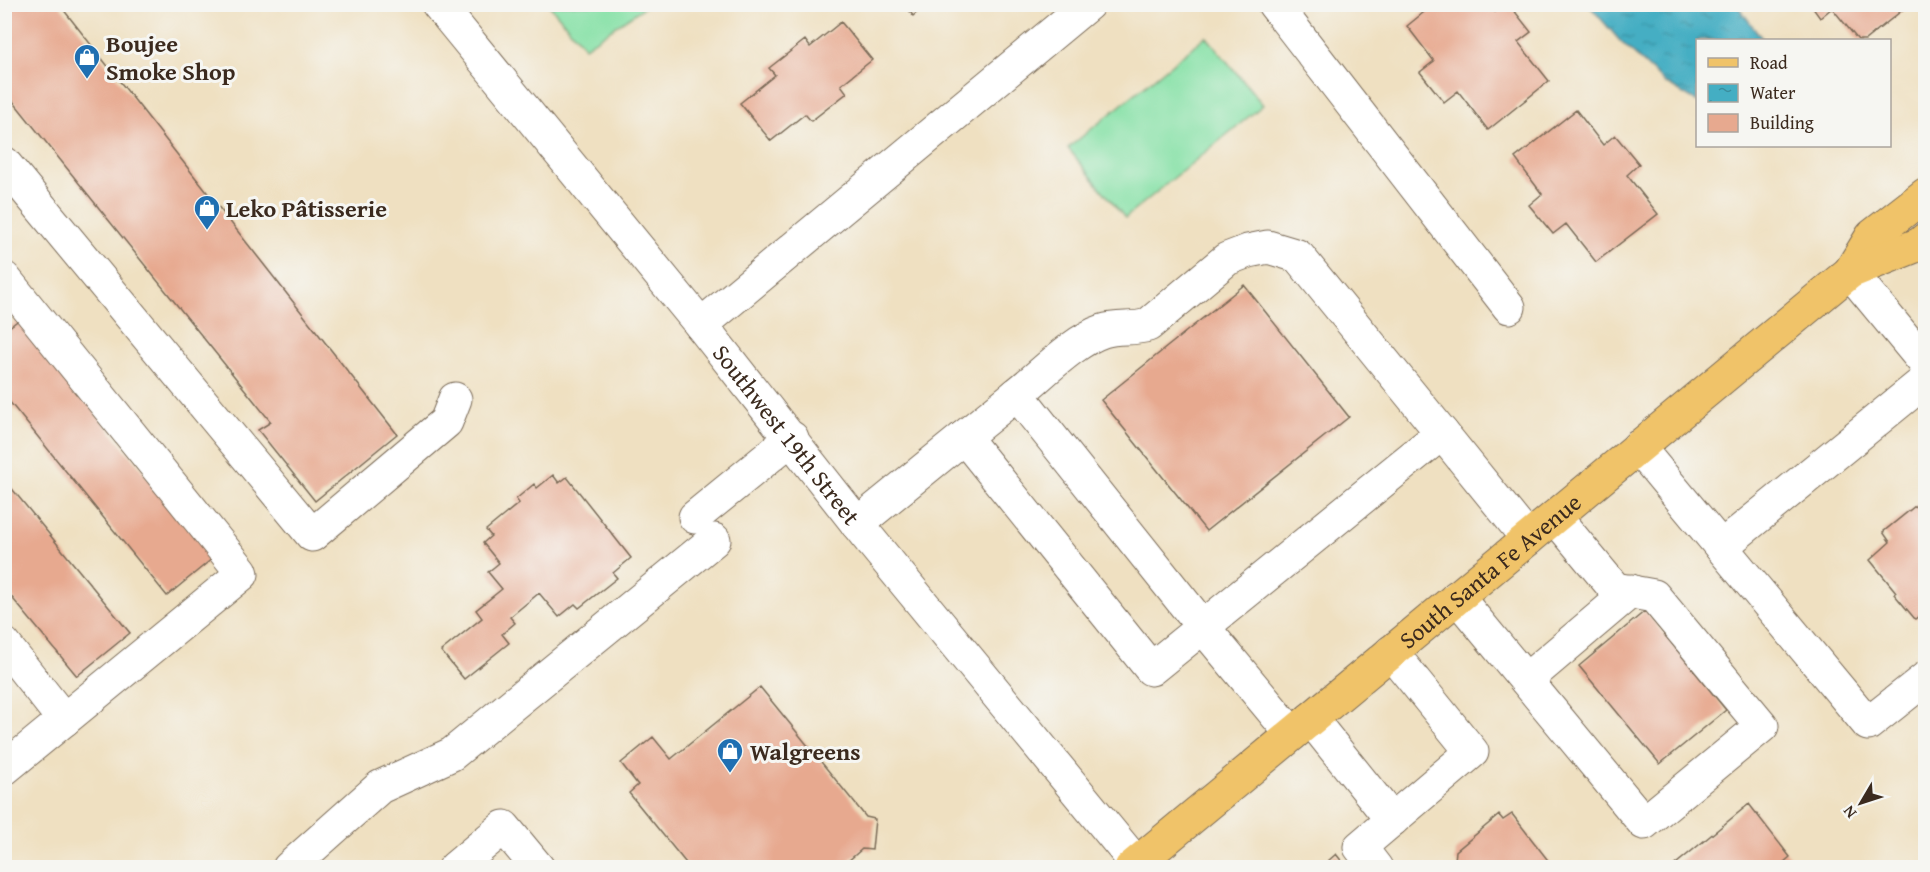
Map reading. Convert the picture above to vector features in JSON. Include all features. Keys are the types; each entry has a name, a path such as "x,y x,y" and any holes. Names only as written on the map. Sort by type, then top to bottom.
{"main road":[{"name":"South Santa Fe Avenue","path":"1850,272 1872,236 1926,194"},
{"name":"South Santa Fe Avenue","path":"1136,866 1850,272 1920,244 1926,239"}],"street":[{"name":"Southwest 19th Street","path":"438,4 701,325 792,438 857,524 1136,866"},
{"path":"701,325 1088,4"},
{"path":"1274,4 1509,307"},
{"path":"4,163 312,535 446,422 455,399"},
{"path":"857,524 1088,337 1106,330 1136,329 1149,324 1227,259 1248,251 1268,248 1298,256 1528,539"},
{"path":"1850,272 1926,364"},
{"path":"4,769 242,574 10,297"},
{"path":"1721,547 1926,380"},
{"path":"1017,394 1203,627 1392,820"},
{"path":"964,437 1151,669 1442,433"},
{"path":"289,867 380,788 452,754 704,529 792,438"},
{"path":"1638,447 1868,724 1926,678"},
{"path":"1457,597 1644,823 1762,726 1654,596 1615,589 1555,517"},
{"path":"1526,680 1631,591"},
{"path":"4,644 64,720"},
{"path":"1376,867 1360,847 1472,752 1391,652"},
{"path":"455,867 504,827 538,867"}],"green space":[{"path":"549,5 647,5 585,47"},
{"path":"1206,36 1263,105 1125,218 1068,148"}],"water":[{"path":"1589,5 1737,5 1762,39 1696,39 1696,101 1665,83 1621,42"}],"building":[{"path":"4,4 59,4 397,434 315,501 258,430 271,422 4,90"},
{"path":"905,4 927,4 913,16"},
{"path":"1434,4 1489,4 1495,12 1504,4 1509,4 1531,32 1518,42 1549,81 1488,130 1458,91 1444,102 1420,72 1434,61 1407,26"},
{"path":"1810,4 1910,4 1866,39 1857,39 1832,8 1820,18"},
{"path":"841,22 872,60 841,85 847,93 811,121 805,114 771,141 740,103 775,75 769,68 805,40 810,47"},
{"path":"1576,110 1603,145 1615,135 1639,164 1627,175 1658,214 1596,262 1566,224 1553,234 1529,205 1542,194 1515,158"},
{"path":"1244,285 1349,417 1206,531 1101,400"},
{"path":"20,319 213,558 167,596 4,395 4,331"},
{"path":"553,475 559,483 567,477 631,558 613,573 617,578 579,608 575,604 559,617 539,593 510,617 515,623 502,634 509,643 464,679 441,651 482,618 476,610 502,589 488,572 499,563 483,543 491,536 486,530 519,503 516,499 534,484 537,488"},
{"path":"4,479 130,633 77,676 4,588"},
{"path":"1926,497 1926,611 1915,619 1870,560 1890,542 1883,532"},
{"path":"1645,611 1726,710 1660,764 1579,666"},
{"name":"Walgreens","path":"760,687 866,817 875,819 872,850 862,849 840,868 690,868 629,793 638,785 621,763 653,737 671,759"},
{"path":"1749,804 1790,857 1777,868 1671,868"},
{"path":"1512,814 1554,868 1461,868 1455,861 1456,851 1499,815 1503,820"},
{"path":"1336,854 1347,868 1320,868"}],"place":[{"name":"Boujee Smoke Shop","path":"87,80"},
{"name":"Leko Pâtisserie","path":"207,231"},
{"name":"Walgreens","path":"730,774"}]}
